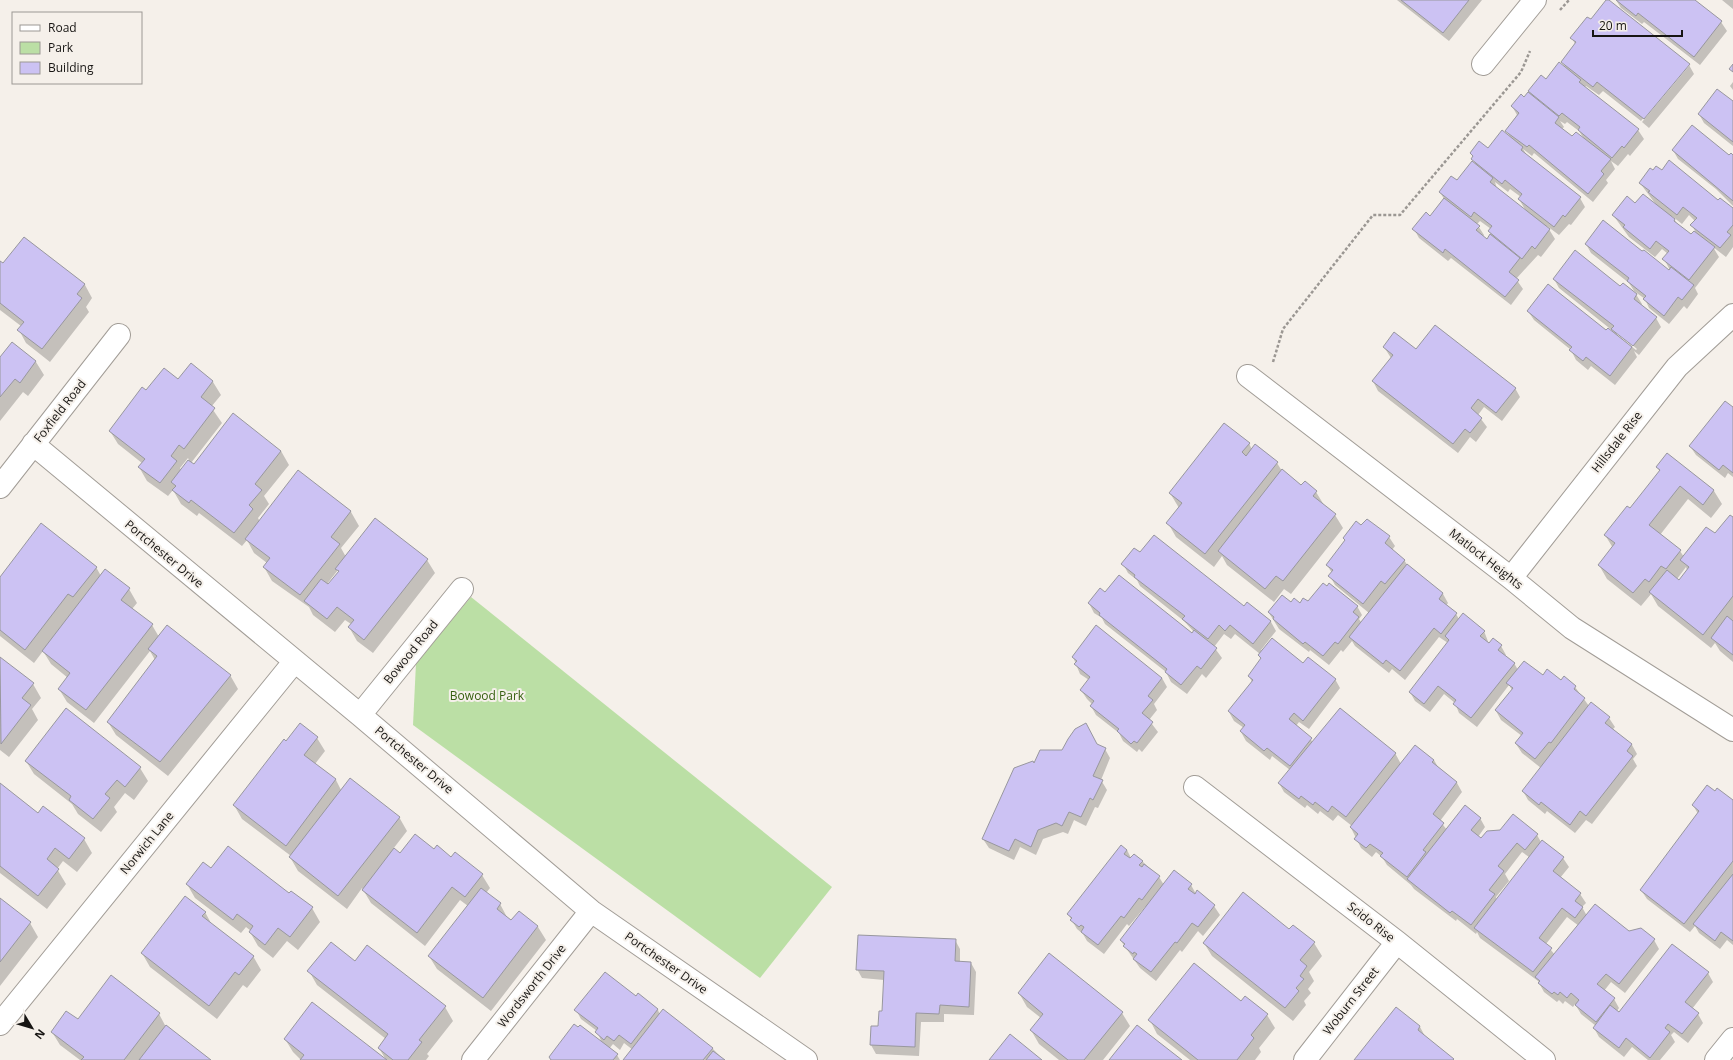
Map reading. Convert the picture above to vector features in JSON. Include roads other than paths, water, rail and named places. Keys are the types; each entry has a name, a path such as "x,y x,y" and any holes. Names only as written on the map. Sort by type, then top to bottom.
{"street":[{"path":"1483,64 1535,0"},
{"name":"Hillsdale Rise","path":"1511,578 1676,366 1733,315"},
{"name":"Foxfield Road","path":"0,487 119,335"},
{"name":"Matlock Heights","path":"1256,382 1511,578 1572,628 1733,730"},
{"name":"Portchester Drive","path":"33,444 294,662 360,715 591,911 806,1060"},
{"name":"Bowood Road","path":"360,715 462,589"},
{"name":"Norwich Lane","path":"0,1024 294,662"},
{"name":"Scido Rise","path":"1195,787 1397,942 1544,1060"},
{"name":"Wordsworth Drive","path":"473,1060 591,911"},
{"name":"Woburn Street","path":"1305,1060 1397,942"},
{"path":"1716,1060 1733,1039"}],"park label":[{"name":"Bowood Park","path":"487,696"}]}
